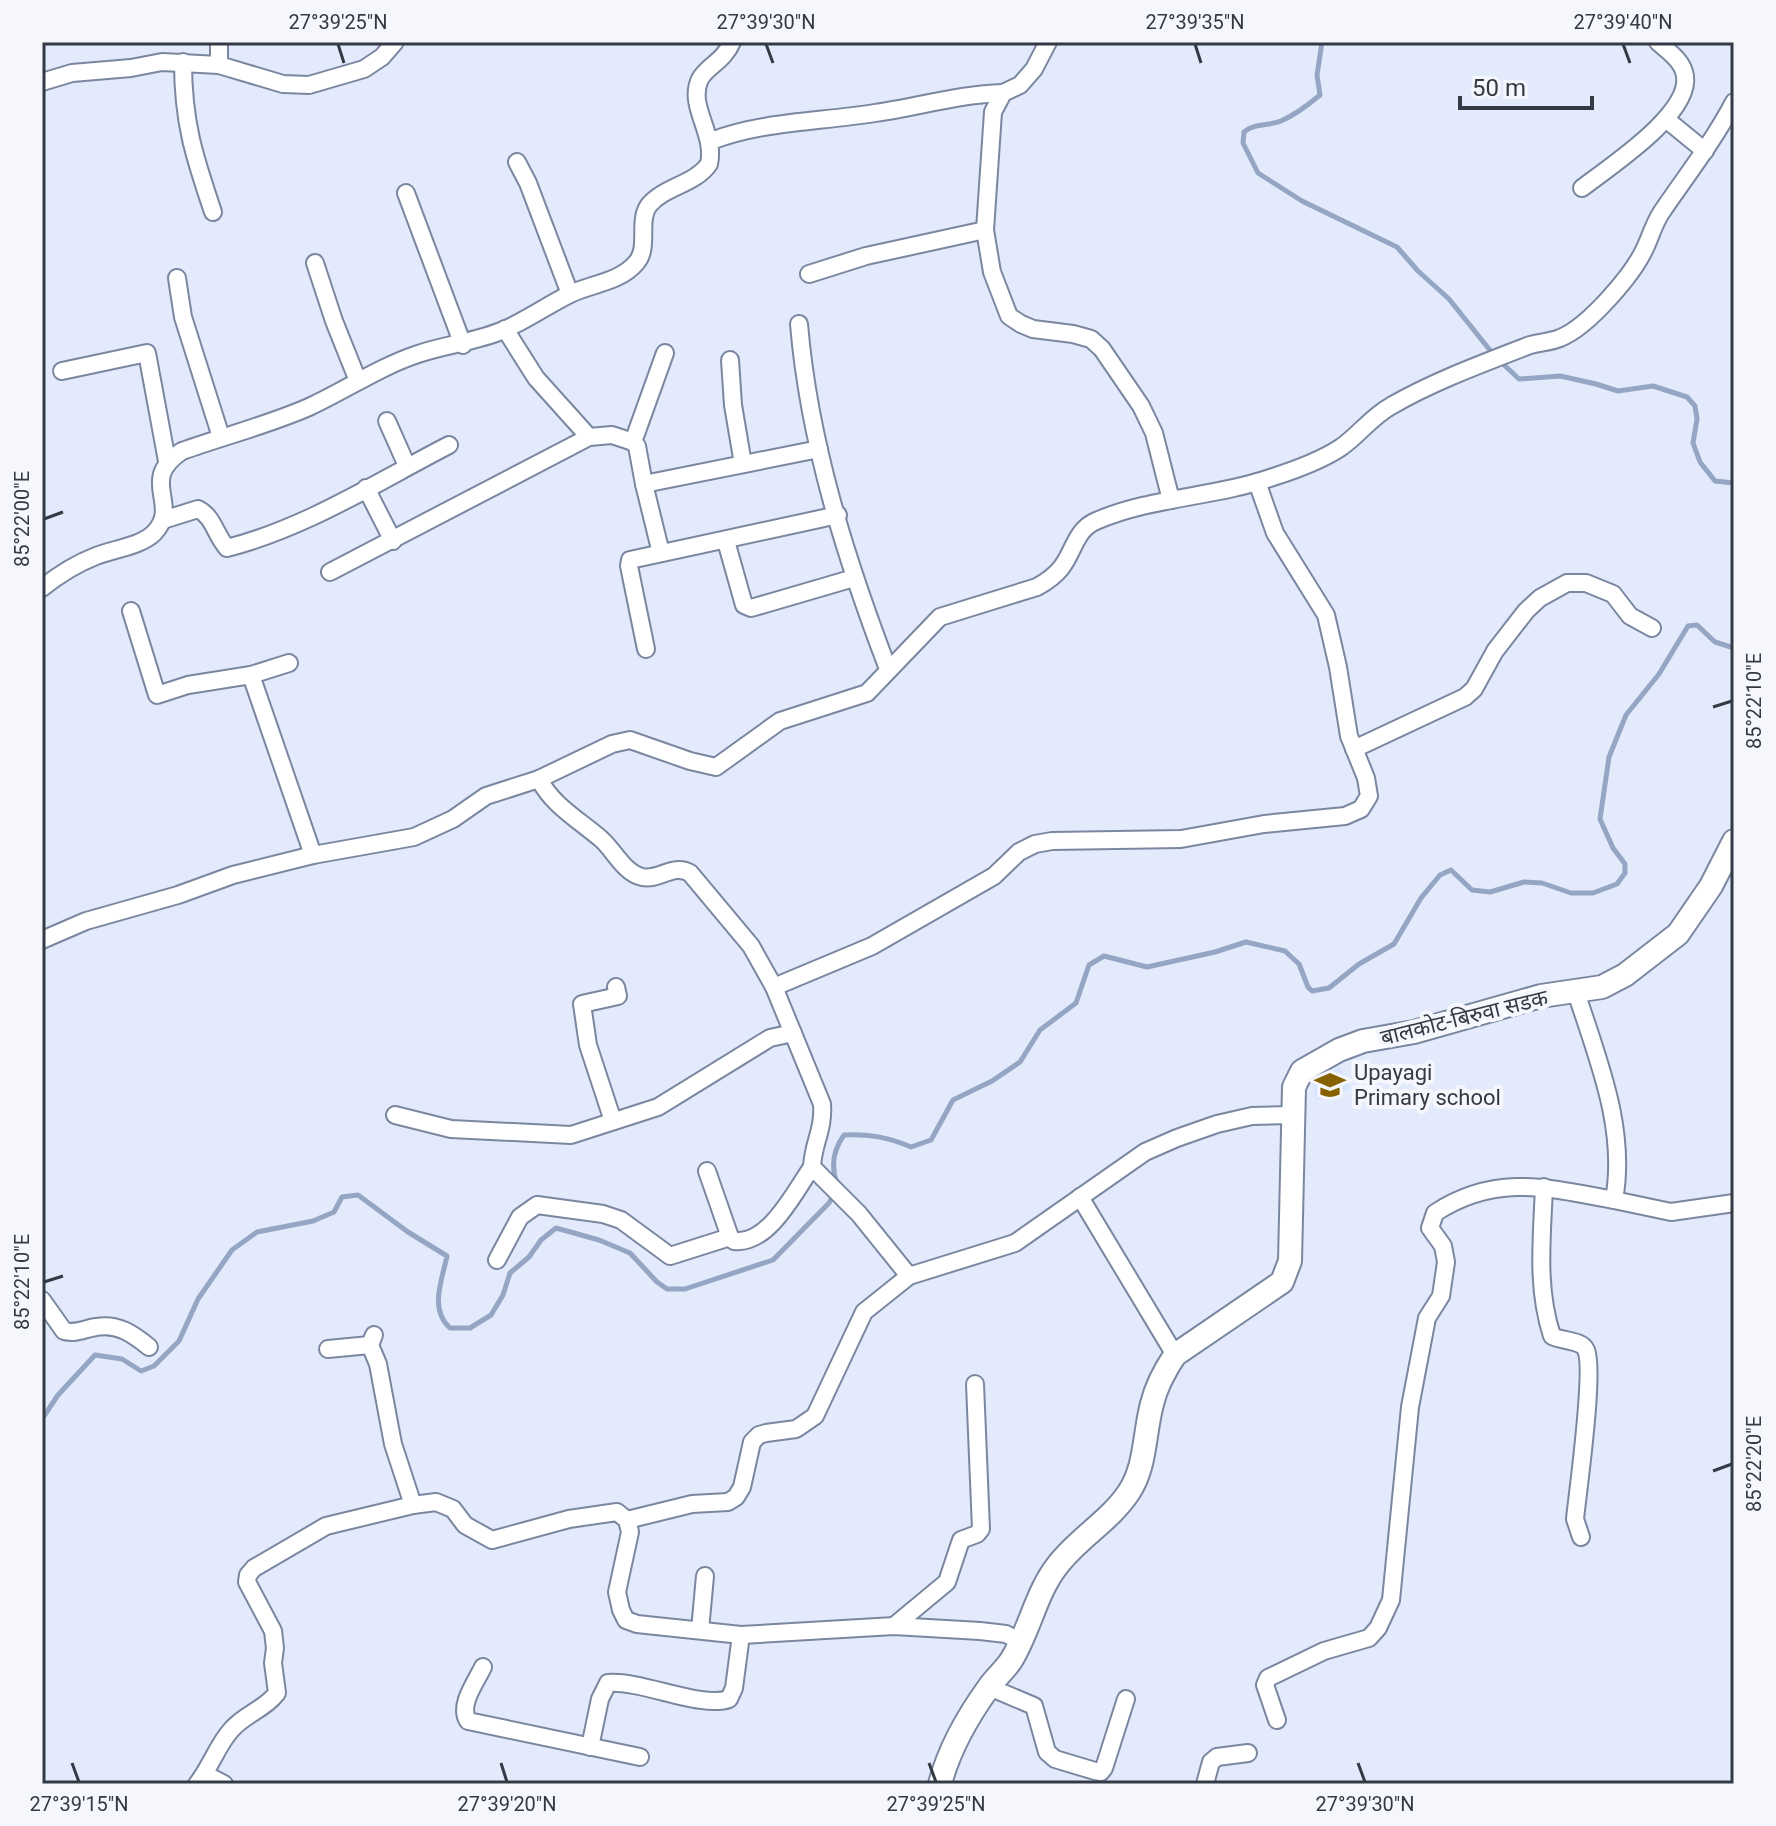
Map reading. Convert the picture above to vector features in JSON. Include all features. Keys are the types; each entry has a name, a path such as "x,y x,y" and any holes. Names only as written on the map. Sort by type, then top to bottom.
{"main road":[{"name":"बालकोट-बिरुवा सडक","path":"940,1784 947,1759 989,1687 1011,1661 1043,1588 1057,1566 1131,1490 1144,1449 1152,1404 1175,1355 1282,1282 1290,1261 1294,1087 1302,1071 1339,1050 1363,1041 1414,1032 1541,996 1602,987 1625,975 1670,941 1691,917 1734,841"}],"street":[{"path":"219,42 219,65"},
{"path":"42,82 72,73 183,62 219,65 283,84 309,85 364,69 382,57 395,42"},
{"path":"163,520 161,470 167,461 182,451 299,411 419,353 463,345 505,329 570,294 611,280 637,263 648,206 695,179 711,159 711,141 700,114 697,94 701,78 727,54 732,42"},
{"path":"711,141 767,125 911,108 973,94 1003,93 1020,85 1034,69 1048,42"},
{"path":"1582,188 1667,120 1684,87 1685,75 1678,60 1658,42"},
{"path":"183,62 183,103 189,140 213,212"},
{"path":"1003,93 993,112 985,230 992,272 1009,316 1033,329 1091,339 1102,349 1141,406 1154,433 1171,500"},
{"path":"42,940 86,921 178,895 233,875 313,855 414,837 453,819 486,796 539,779 596,750 630,740 698,764 716,767 780,721 867,693 940,617 1037,587 1050,579 1061,569 1085,527 1171,500 1257,482 1318,459 1341,447 1389,406 1534,344 1560,338 1573,330 1619,288 1646,247 1649,233 1660,215 1705,151 1734,102"},
{"path":"1667,120 1705,151"},
{"path":"517,162 570,294"},
{"path":"406,193 463,345"},
{"path":"809,274 866,256 985,230"},
{"path":"315,263 358,381"},
{"path":"177,278 183,317 221,437"},
{"path":"799,324 819,449 854,578 888,669"},
{"path":"505,329 536,378 589,437"},
{"path":"62,371 147,353 167,461"},
{"path":"633,442 665,353"},
{"path":"730,360 733,405 743,464"},
{"path":"387,421 407,466"},
{"path":"330,572 589,437 612,435 637,446 661,553"},
{"path":"42,588 91,558 149,537 163,520 198,509 209,517 214,531 227,548 292,526 449,445"},
{"path":"644,484 819,449"},
{"path":"774,987 851,957 942,908 994,876 1019,852 1035,844 1052,841 1181,839 1264,824 1345,816 1361,809 1369,796 1366,778 1343,711 1338,667 1326,615 1275,533 1257,482"},
{"path":"366,488 393,541"},
{"path":"646,649 630,560 838,515"},
{"path":"726,541 744,605 751,608 854,578"},
{"path":"1354,749 1465,697 1474,689 1510,629 1526,611 1558,587 1576,581 1613,594 1630,616 1652,628"},
{"path":"131,611 157,695 188,685 251,675 289,663"},
{"path":"251,675 313,855"},
{"path":"539,779 550,796 639,876 648,877 676,869 690,873 751,946 774,987 822,1104 824,1123 812,1157 812,1167 765,1232 742,1242 730,1237 707,1171"},
{"path":"613,1121 588,1045 582,1004 618,996 616,987"},
{"path":"1576,992 1613,1113 1619,1174 1614,1200"},
{"path":"395,1115 438,1127 571,1135 658,1107 770,1038 793,1033"},
{"path":"627,1520 692,1504 728,1502 736,1497 742,1487 752,1442 759,1435 796,1429 815,1416 864,1312 909,1276 1015,1243 1145,1152 1177,1138 1252,1116 1292,1115"},
{"path":"812,1167 859,1214 909,1276"},
{"path":"1277,1720 1265,1685 1268,1678 1324,1651 1369,1638 1378,1628 1391,1600 1410,1407 1427,1318 1441,1296 1446,1262 1443,1246 1430,1228 1431,1219 1444,1207 1493,1189 1531,1185 1671,1212 1734,1203"},
{"path":"1544,1187 1540,1278 1549,1326 1552,1336 1581,1345 1586,1350 1588,1376 1575,1519 1581,1537"},
{"path":"1080,1197 1175,1355"},
{"path":"497,1260 520,1217 537,1205 603,1214 621,1220 670,1256 678,1256 730,1237"},
{"path":"42,1300 64,1331 75,1334 94,1327 112,1326 134,1334 149,1347"},
{"path":"328,1349 372,1340 393,1444 413,1505"},
{"path":"894,1626 940,1590 947,1582 961,1540 977,1534 981,1529 975,1384"},
{"path":"224,1784 201,1779 231,1729 254,1710 270,1702 277,1693 273,1631 247,1582 248,1575 254,1568 326,1526 413,1505 436,1502 453,1509 465,1525 492,1540 569,1519 617,1512 627,1520 630,1532 617,1592 626,1620 637,1624 741,1635 894,1626 1006,1634 1021,1642"},
{"path":"700,1630 705,1576"},
{"path":"590,1747 600,1699 608,1683 702,1699 729,1699 734,1688 741,1635"},
{"path":"483,1667 464,1706 468,1721 640,1757"},
{"path":"989,1687 1034,1706 1047,1752 1055,1759 1101,1772 1126,1699"},
{"path":"1205,1784 1211,1762 1217,1757 1248,1753"}],"shaded area":[{"name":"Upayagi Primary school","path":"1340,1067 1350,1089 1317,1100 1312,1081"}],"waterway":[{"path":"1322,42 1317,75 1320,95 1286,119 1252,127 1244,132 1243,143 1258,173 1302,201 1397,247 1449,299 1493,354"},
{"path":"1500,361 1519,379 1560,376 1618,391 1653,386 1687,397 1695,406 1697,419 1693,443 1700,462 1715,481 1734,483"},
{"path":"837,1184 834,1159 844,1135 878,1137 911,1147 931,1140 953,1100 992,1081 1020,1062 1040,1030 1076,1003 1089,965 1104,956 1147,967 1246,942 1285,951 1299,964 1312,991 1329,988 1359,964 1394,944 1421,898 1440,875 1451,870 1472,890 1490,892 1524,882 1542,883 1571,893 1593,893 1617,884 1625,873 1625,864 1613,848 1600,819 1609,757 1626,715 1659,674 1688,626 1697,625 1715,642 1734,648"},
{"path":"42,1419 58,1395 95,1355 122,1359 141,1371 154,1366 179,1341 198,1299 232,1250 257,1232 313,1221 334,1212 342,1197 358,1195 447,1256 440,1284 440,1312 450,1328 470,1328 491,1315 503,1295 510,1273 556,1228 630,1253 667,1289 685,1289 773,1260 829,1203 835,1192"}],"place":[{"name":"Upayagi Primary school","path":"1330,1085"}]}
